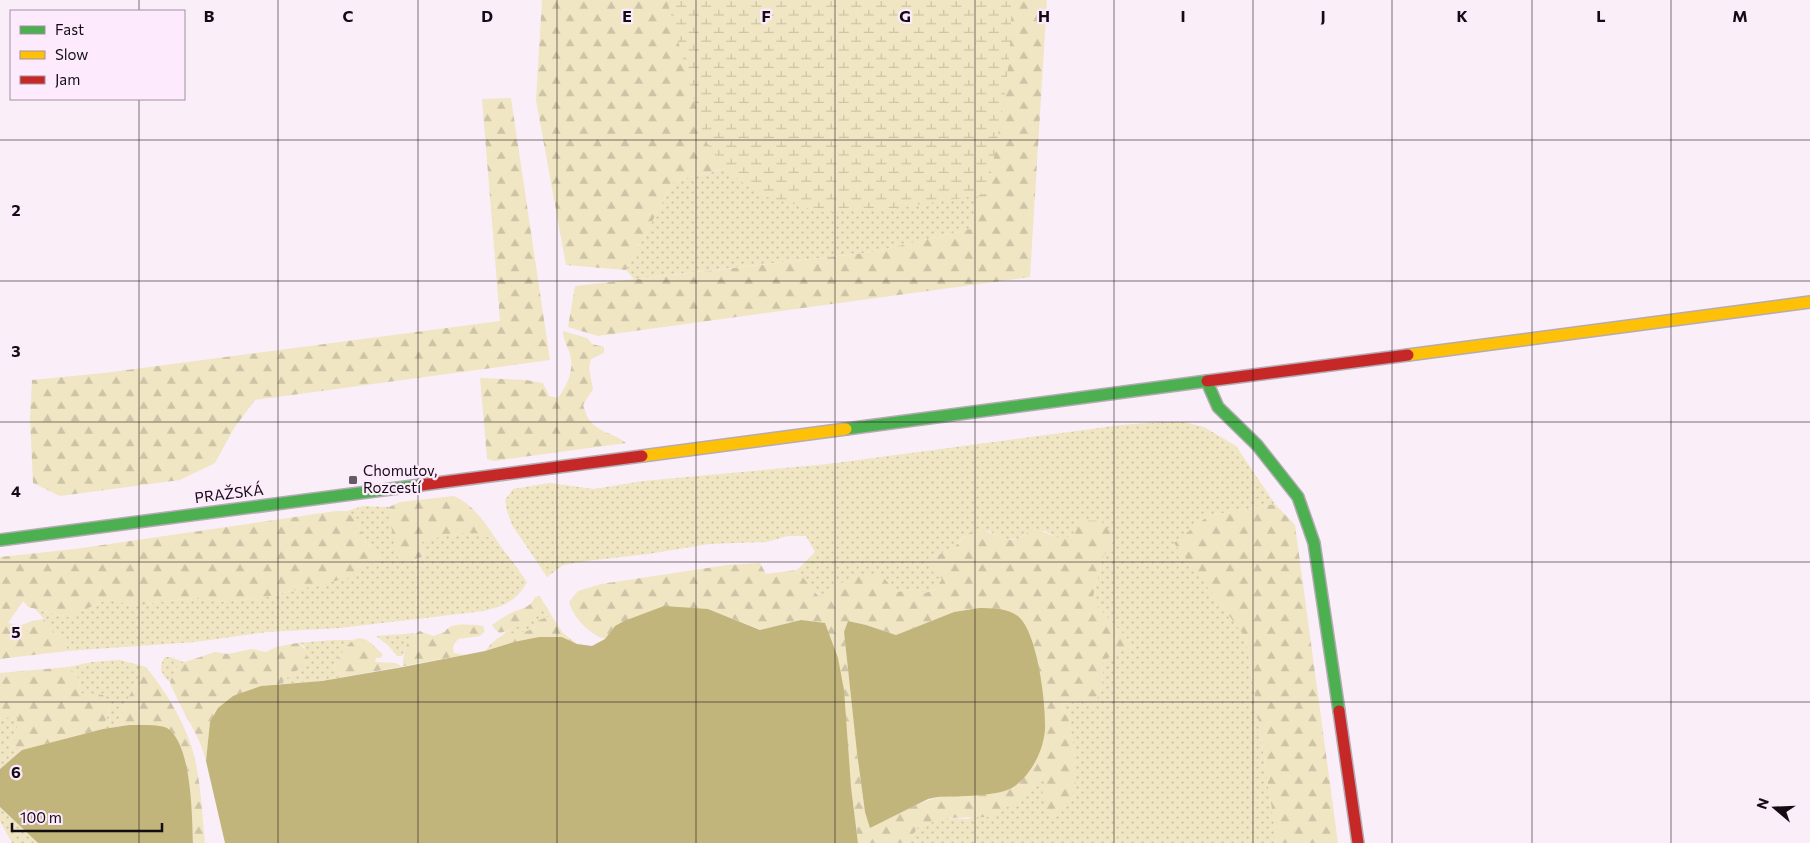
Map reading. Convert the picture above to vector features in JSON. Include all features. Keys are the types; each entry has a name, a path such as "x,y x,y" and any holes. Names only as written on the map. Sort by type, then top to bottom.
{"main road":[{"name":"PRAŽSKÁ","path":"0,540 1810,302"},
{"path":"1207,382 1218,407 1257,444 1298,497 1314,544 1358,843"}],"green space":[{"path":"542,0 933,0 870,132 674,181 626,270 566,265 536,100"},
{"path":"667,0 1011,0 1010,49 1000,122 987,194 892,209 822,212 757,194 722,166 705,140"},
{"path":"1005,0 1047,0 1030,277 598,336 568,327 575,286 873,252 970,229 995,126"},
{"path":"511,98 550,360 255,400 234,428 215,463 180,480 60,496 33,483 30,418 32,380 104,373 500,321 482,99"},
{"path":"995,126 970,229 873,252 634,279 626,270 674,181 870,133"},
{"path":"563,331 587,338 592,344 604,347 604,353 591,359 589,368 593,389 583,405 593,425 626,443 494,461 487,459 480,378 526,380 543,383 549,396 558,398 564,389 571,369 570,355"},
{"path":"1184,422 1204,427 1236,446 1275,504 1208,516 1175,543 1246,638 1277,843 908,843 918,827 944,818 968,819 1024,798 1047,771 1076,765 1069,718 1060,705 1078,701 1102,687 1103,663 1116,650 1135,647 1092,601 1102,559 1115,538 1076,532 1070,537 1059,539 1045,531 1027,533 1018,539 1004,539 989,531 964,536 952,549 929,558 942,579 935,590 925,593 916,590 895,592 853,577 819,597 797,570 815,552 806,536 788,536 766,542 709,544 587,561 563,565 547,577 512,525 505,500 513,489 550,483 594,489 643,481 828,464 1121,425"},
{"path":"454,496 470,506 488,527 504,551 489,537 482,534 465,533 446,535 422,542 424,556 408,563 398,558 390,523 389,507 400,502"},
{"path":"1275,504 1295,525 1338,843 1277,843 1246,638 1174,543 1208,516"},
{"path":"363,506 389,507 391,526 397,542 415,561 424,556 422,542 447,535 475,533 490,538 501,547 527,582 519,594 509,602 484,611 340,628 267,632 195,642 67,651 65,637 51,632 44,619 35,609 69,617 101,602 115,599 130,606 201,597 218,602 261,598 347,578 362,565 372,546 366,543 358,524 347,511"},
{"path":"336,511 347,511 358,524 366,543 381,552 380,562 362,565 348,578 261,598 217,602 201,597 130,606 115,599 101,602 69,617 28,607 23,601 8,623 19,626 44,619 51,632 65,637 67,651 0,659 0,557 75,549"},
{"path":"1078,520 1101,521 1115,538 1102,559 1092,601 1135,647 1116,650 1103,663 1102,687 1095,704 1078,701 1060,705 1069,718 1076,765 1075,791 1051,819 1042,797 1046,772 1024,798 988,817 944,818 918,827 908,843 858,843 851,787 801,620 761,630 708,609 615,626 605,639 594,634 583,625 574,614 569,602 578,591 601,584 727,565 760,563 766,574 797,570 819,597 853,576 881,574 895,592 916,590 925,593 935,590 942,579 933,572 928,558 951,549 969,533 989,532 1003,538 1017,539 1033,527 1061,538 1067,538 1076,531","holes":["979,608 1014,788 995,793 937,797 911,807 865,812 844,632 848,621 896,635 954,612"]},
{"path":"540,596 544,603 542,609 531,620 501,632 498,632 492,625 510,613 526,607 535,597"},
{"path":"544,603 553,618 547,617 528,632 502,635 532,619"},
{"path":"547,617 553,618 563,633 577,644 562,637 514,642 485,651 501,636 527,631 535,627 537,621"},
{"path":"455,625 483,626 485,631 480,636 458,639 453,646 454,653 464,655 403,666 408,642 420,631 433,636 445,632"},
{"path":"415,633 402,656 397,656 389,646 376,636"},
{"path":"359,638 365,639 383,655 380,658 376,658 375,662 395,663 402,666 344,677 333,668 349,644"},
{"path":"353,640 348,644 333,668 344,677 322,681 281,684 299,669 305,647 297,643"},
{"path":"297,643 306,652 306,664 281,684 261,686 210,722 206,761 199,740 170,682 180,664 215,652 228,654 252,649 266,652 276,647"},
{"path":"165,657 184,662 177,668 170,682 164,677 161,667"},
{"path":"120,660 146,667 149,671 143,671 136,682 115,727 103,729 110,707 81,693 77,676 68,667 92,662"},
{"path":"68,667 77,676 81,693 103,695 110,706 103,729 22,750 8,744 17,730 17,716 0,719 0,673"},
{"path":"143,670 149,671 163,689 176,711 191,744 198,776 205,843 193,843 189,780 129,725 115,727"},
{"path":"17,715 17,730 8,744 22,750 0,769 0,719"},
{"path":"0,807 38,843 12,843 0,821"}],"shaded area":[{"path":"664,606 708,609 760,630 801,620 825,623 838,658 844,690 851,787 858,843 225,843 206,761 210,722 218,708 233,696 261,686 322,681 403,667 485,651 539,637 562,637 577,644 592,646 605,639 615,626 624,621"},
{"path":"979,608 1000,609 1015,614 1026,626 1031,639 1040,670 1045,718 1044,738 1036,761 1027,775 1009,790 989,794 928,799 870,828 865,812 857,753 844,632 848,621 896,635 954,612"},
{"path":"129,725 164,727 175,736 186,764 189,781 193,843 38,843 0,807 0,769 22,750 103,729"}],"traffic: fast":[{"path":"846,429 1207,381"},
{"path":"1207,382 1218,407 1257,445 1298,497 1314,543 1339,711"},
{"path":"0,540 421,485"}],"traffic: slow":[{"path":"1408,355 1810,302"},
{"path":"642,456 846,429"}],"traffic: jam":[{"path":"1207,381 1408,355"},
{"path":"421,485 642,456"},
{"path":"1339,711 1358,843"}],"place":[{"name":"Chomutov, Rozcestí","path":"353,480"}]}
